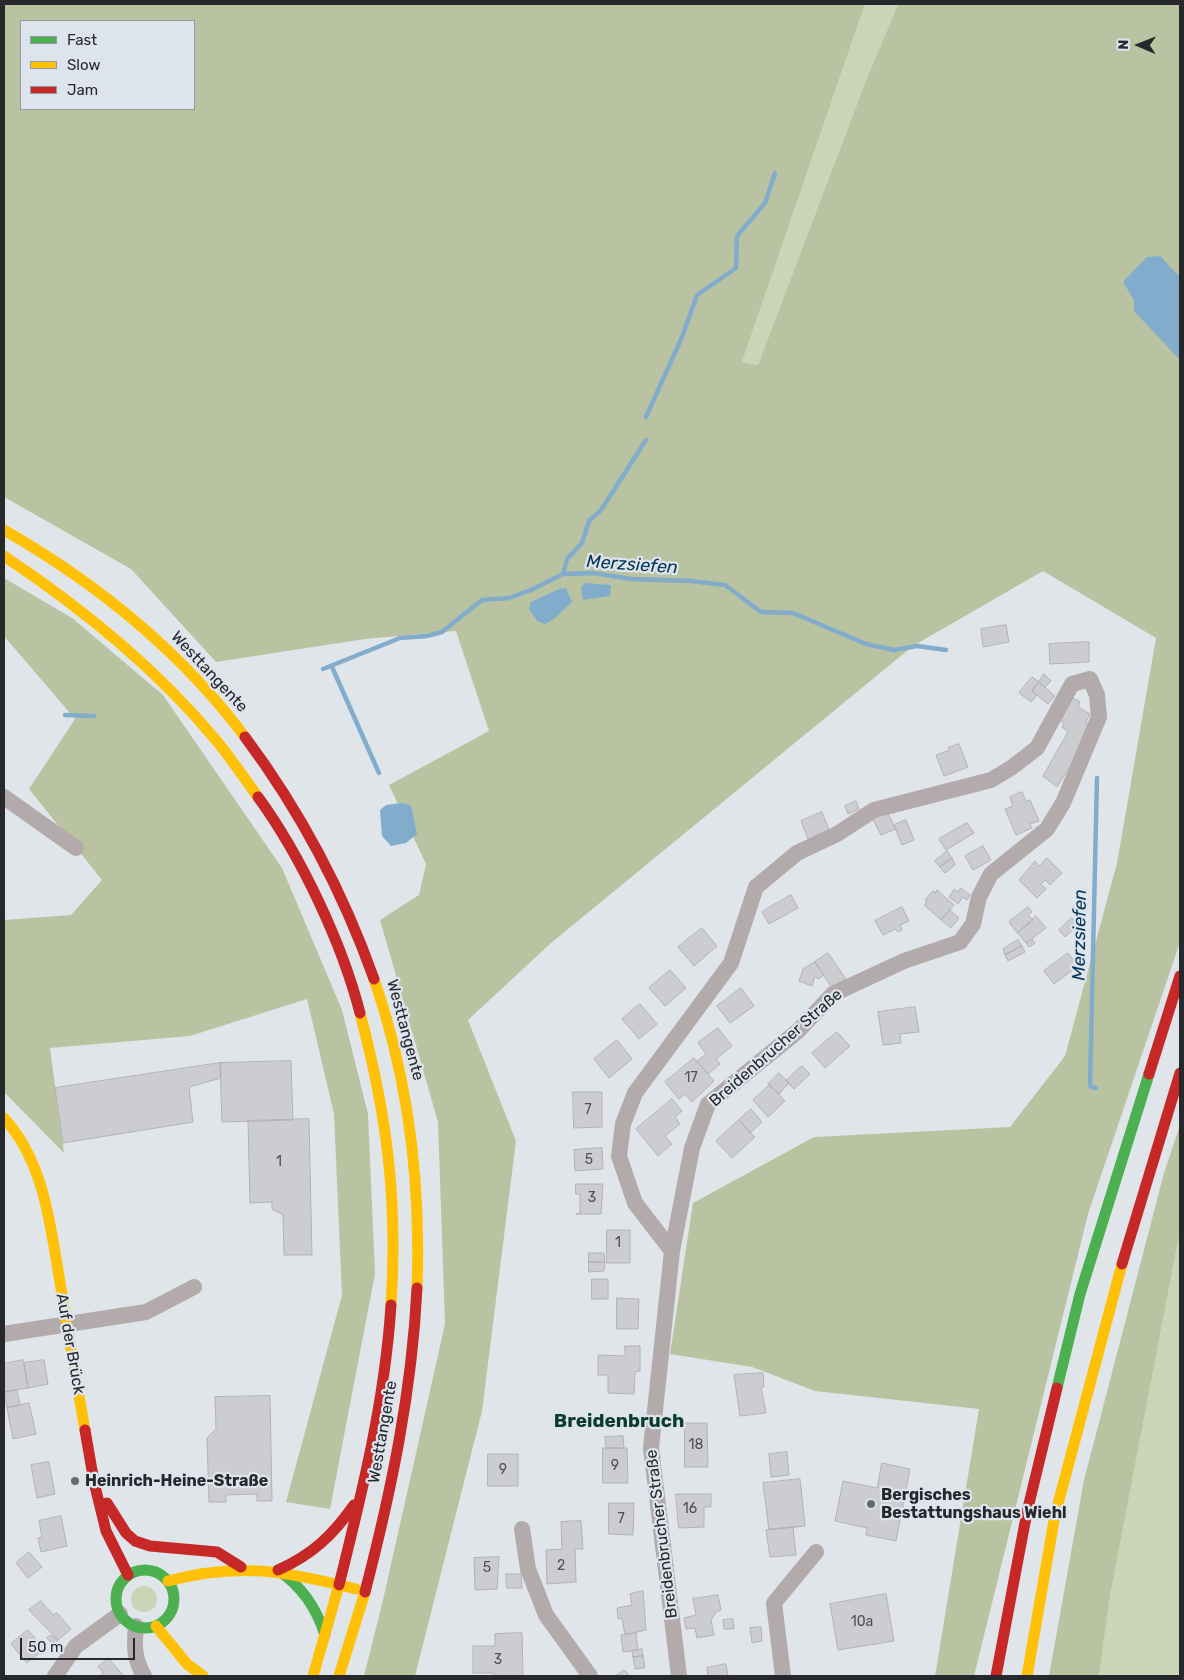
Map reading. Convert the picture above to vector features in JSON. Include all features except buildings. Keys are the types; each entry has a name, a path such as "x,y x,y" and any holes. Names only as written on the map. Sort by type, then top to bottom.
{"main road":[{"name":"Westtangente","path":"4,530 95,587 135,620 208,691 240,730 276,779 324,859 346,903 373,974 393,1039 408,1110 416,1172 418,1246 412,1345 400,1443 384,1518 365,1592 339,1676"},
{"name":"Westtangente","path":"4,556 66,599 130,650 166,685 212,735 264,806 303,872 354,987 384,1108 394,1225 389,1330 375,1431 363,1491 313,1676"},
{"path":"996,1676 1027,1512 1080,1294 1180,976"},
{"path":"1027,1676 1055,1515 1109,1308 1180,1073"},
{"name":"Auf der Brück","path":"4,1118 24,1143 41,1186 50,1227 94,1482 106,1531 128,1575"},
{"path":"94,1482 126,1533 135,1541 150,1546 218,1552 241,1567"},
{"path":"278,1570 304,1559 323,1546 363,1491"},
{"path":"168,1581 207,1570 241,1567 278,1570 365,1592"},
{"path":"138,1570 149,1570 159,1573 168,1581 173,1590 174,1601 171,1611 165,1620 156,1626 136,1626 120,1614 116,1601 117,1591 128,1575 138,1570"},
{"path":"278,1570 296,1582 310,1597 320,1615 325,1635"},
{"path":"156,1626 172,1648 187,1664 203,1676"}],"street":[{"name":"Breidenbrucher Straße","path":"672,1251 635,1203 619,1156 623,1124 635,1093 731,963 756,887 797,853 837,834 874,810 992,780 1037,748 1072,684 1090,679 1097,695 1099,717 1063,803 1047,828 991,874 979,897 972,924 960,942 904,961 834,994 798,1031 708,1104 692,1148 672,1251 651,1448 679,1676"},
{"path":"4,797 76,848"},
{"path":"4,1334 67,1326 146,1312 194,1287"},
{"path":"522,1529 528,1569 546,1615 590,1676"},
{"path":"783,1676 774,1603 816,1552"},
{"path":"55,1676 76,1646 102,1624 120,1614"},
{"path":"136,1626 134,1649 137,1663 144,1676"}],"green space":[{"path":"4,4 865,4 742,362 758,365 865,83 898,4 1180,4 1180,942 1088,1214 974,1676 935,1676 979,1409 815,1391 752,1367 670,1354 693,1203 814,1137 1010,1127 1065,1056 1117,863 1156,638 1043,571 913,646 551,943 468,1020 516,1141 482,1411 415,1676 364,1676 445,1324 438,1122 380,920 419,895 426,864 389,785 489,731 456,631 365,639 216,662 131,569 4,497"},
{"path":"865,4 898,4 865,83 758,365 742,362"},
{"path":"4,578 72,618 163,695 282,868 342,1010 368,1114 375,1274 330,1509 286,1502 342,1295 334,1114 307,999 190,1036 50,1048 64,1153 4,1092 4,920 71,915 102,880 29,789 75,719 4,636"},
{"path":"1180,1125 1180,1231 1110,1596 1099,1676 1049,1676 1084,1480 1164,1173"},
{"path":"1180,1231 1180,1676 1099,1676 1110,1596"},
{"path":"144,1586 153,1590 157,1599 153,1608 144,1612 135,1608 131,1599 135,1590"}],"water":[{"path":"1160,256 1180,277 1180,360 1134,311 1134,300 1123,282 1147,257"},
{"path":"585,583 611,585 610,596 583,600 581,588"},
{"path":"566,588 572,602 554,619 545,624 537,621 529,609 531,602 559,589"},
{"path":"401,803 411,805 417,834 406,843 391,846 382,836 380,810 386,805"}],"waterway":[{"path":"646,417 682,337 697,295 736,268 737,236 765,203 775,173"},
{"path":"563,574 567,559 582,543 589,521 601,510 646,440"},
{"name":"Merzsiefen","path":"323,669 400,638 427,636 442,632 482,600 509,598 531,590 563,574 593,573 631,579 691,581 725,585 761,612 793,613 866,644 894,650 917,646 946,650"},
{"path":"332,667 379,773"},
{"name":"Merzsiefen","path":"65,715 94,716"},
{"name":"Merzsiefen","path":"1096,1088 1090,1086 1097,778"}],"traffic: fast":[{"path":"1057,1388 1080,1294 1149,1074"},
{"path":"145,1570 156,1572 169,1583 174,1599 172,1610 161,1623 145,1628 134,1626 121,1615 116,1599 118,1588 129,1575 145,1570"},
{"path":"278,1570 294,1583 307,1598 317,1615 325,1635"}],"traffic: slow":[{"path":"4,530 72,573 135,621 193,676 220,705 245,737"},
{"path":"4,556 89,618 168,687 215,739 258,797"},
{"path":"374,979 396,1055 410,1132 417,1209 417,1288"},
{"path":"360,1013 384,1123 388,1158 393,1229 391,1305"},
{"path":"4,1118 30,1157 45,1201 85,1430"},
{"path":"1027,1676 1055,1515 1122,1264"},
{"path":"168,1581 194,1575 240,1570 307,1577 356,1589"},
{"path":"313,1676 339,1585"},
{"path":"339,1676 365,1592"},
{"path":"156,1626 187,1664 203,1676"}],"traffic: jam":[{"path":"245,737 284,794 319,854 349,915 374,979"},
{"path":"258,797 290,846 318,901 343,958 360,1013"},
{"path":"1149,1074 1180,976"},
{"path":"1122,1264 1180,1073"},
{"path":"365,1592 392,1479 399,1441 410,1365 417,1288"},
{"path":"339,1585 364,1481 378,1411 384,1376 391,1305"},
{"path":"996,1676 1027,1512 1057,1388"},
{"path":"85,1430 94,1482 106,1531 128,1575"},
{"path":"107,1503 126,1533 135,1541 150,1546 217,1552 241,1567"},
{"path":"278,1570 301,1558 321,1543 338,1526 354,1505"}],"place":[{"name":"Heinrich-Heine-Straße","path":"75,1481"},
{"name":"Bergisches Bestattungshaus Wiehl","path":"871,1504"}],"district":[{"name":"Breidenbruch","path":"619,1422"}]}
